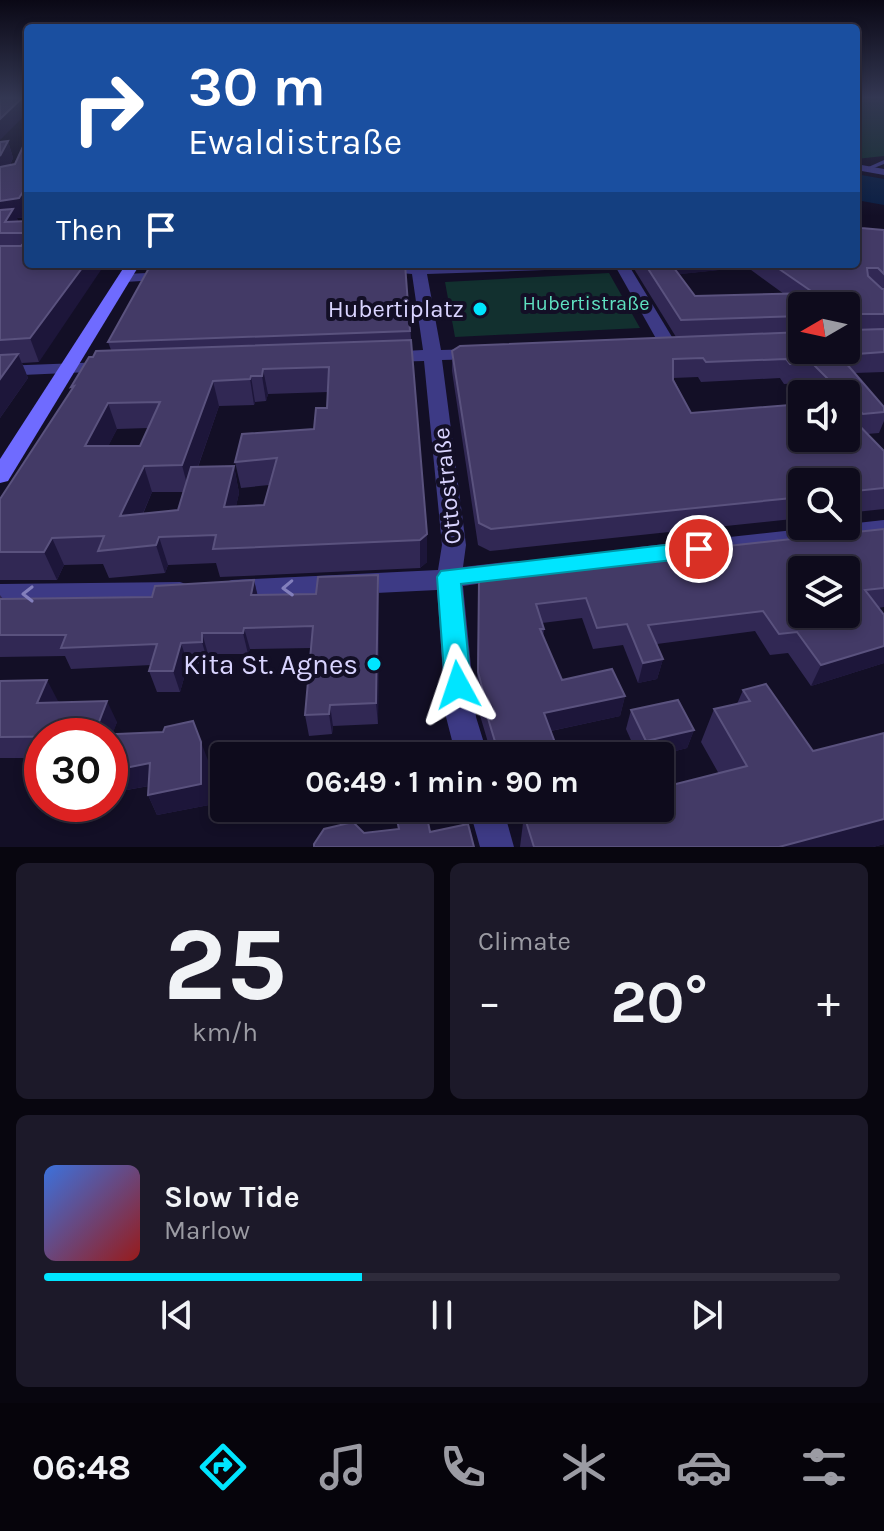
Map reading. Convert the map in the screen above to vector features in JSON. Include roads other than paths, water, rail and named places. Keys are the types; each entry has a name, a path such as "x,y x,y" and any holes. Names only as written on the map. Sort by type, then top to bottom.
{"main road":[{"path":"0,476 129,271"}],"street":[{"path":"861,168 884,172"},
{"path":"391,270 409,268"},
{"name":"Ottostraße","path":"418,268 433,356 454,545 449,577 461,717 468,742"},
{"path":"624,268 676,346 642,347"},
{"path":"129,271 187,276"},
{"path":"369,358 493,353"},
{"path":"0,371 124,366"},
{"path":"607,559 884,528"},
{"path":"0,594 158,593 356,586 412,583 545,566"},
{"path":"490,822 497,847"}],"lane":[{"path":"861,168 884,162"}],"water":[{"path":"860,175 884,179 884,205 860,201"}],"place":[{"name":"Hubertiplatz","path":"480,309"},
{"name":"Kita St. Agnes","path":"374,664"}],"park label":[{"name":"Hubertistraße","path":"586,303"}]}
